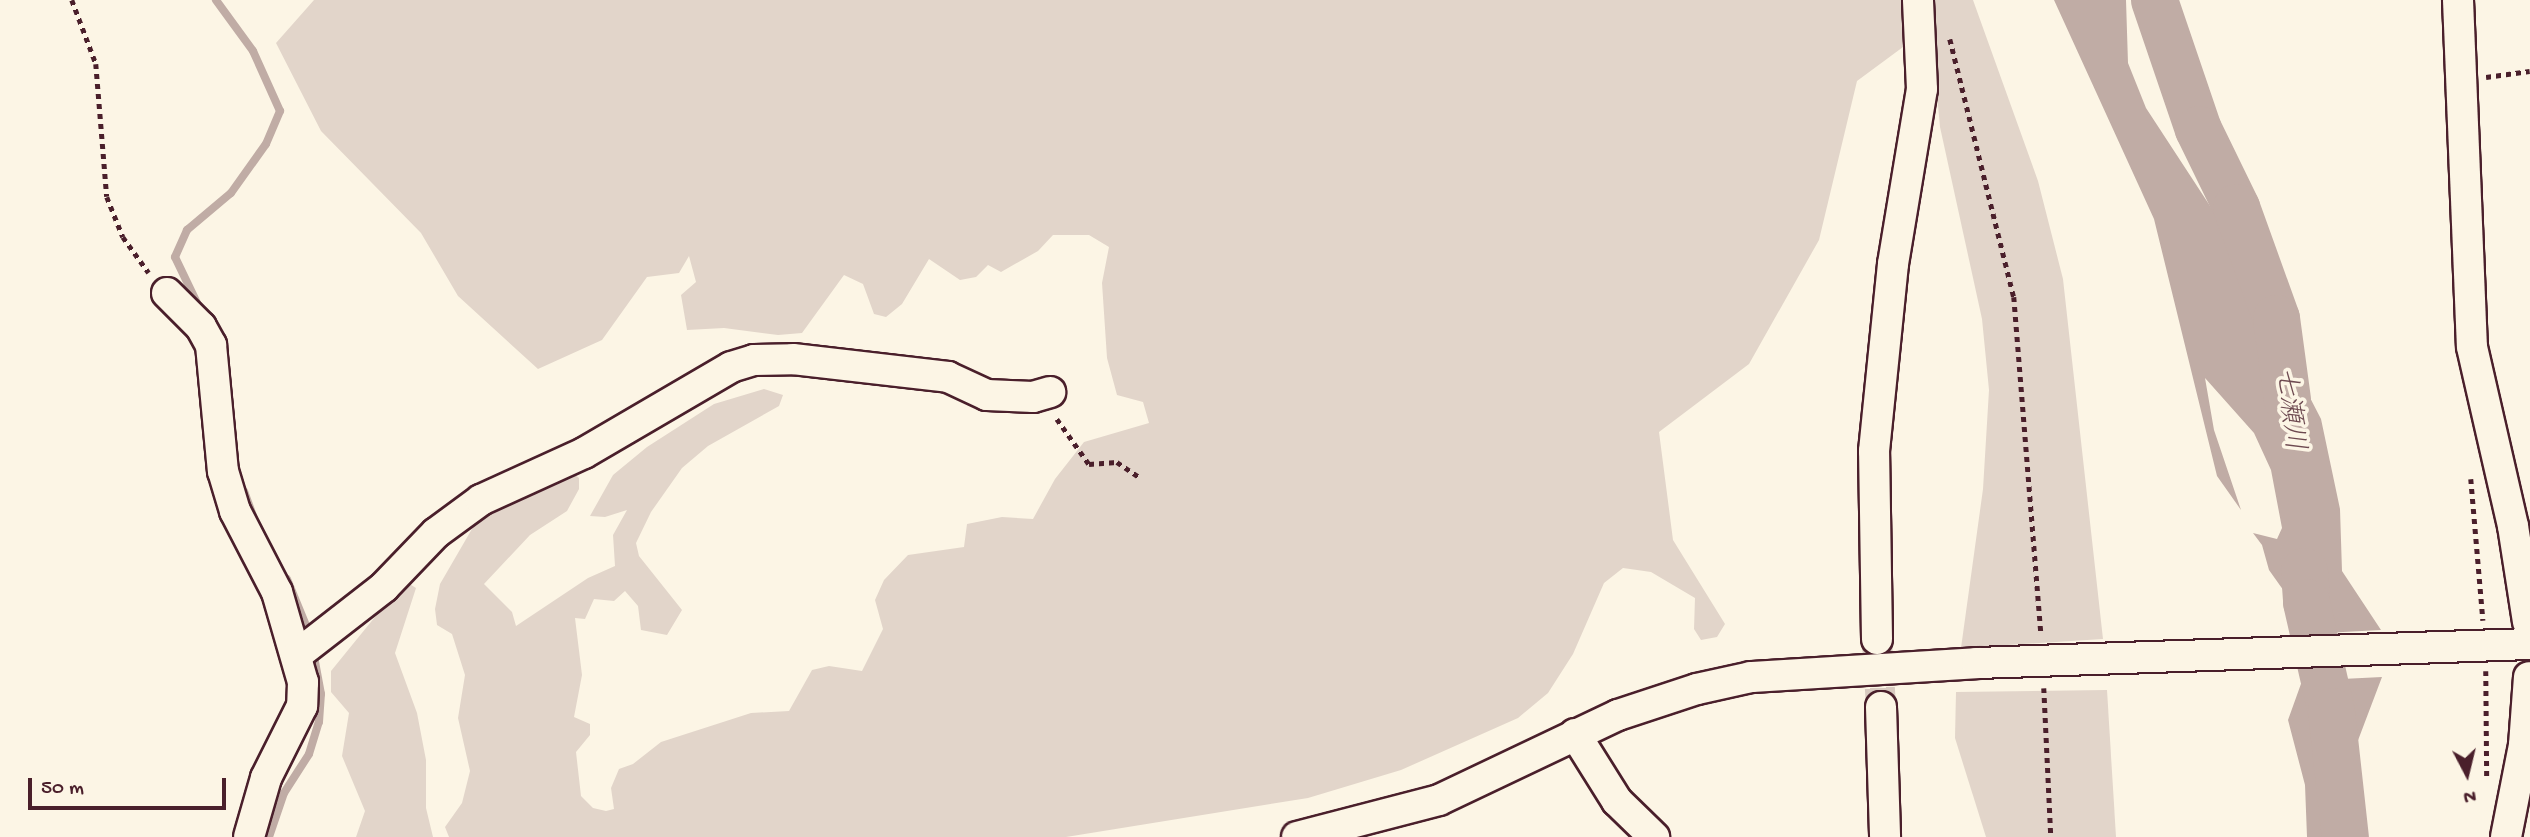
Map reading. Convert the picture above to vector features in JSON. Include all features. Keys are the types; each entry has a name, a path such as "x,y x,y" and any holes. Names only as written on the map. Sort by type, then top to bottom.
{"street":[{"path":"1877,639 1874,451 1893,264 1922,89 1918,0"},
{"path":"1297,837 1439,800 1574,734 1668,697 1751,677 2051,662 2460,648 2529,633 2513,526 2472,347 2458,0"},
{"path":"167,293 201,327 211,345 223,471 235,511 277,592 298,654 302,706 267,778 249,837"},
{"path":"298,654 384,587 436,533 481,500 584,453 731,367 754,360 793,359 948,377 987,395 1045,393"},
{"path":"2505,837 2524,745 2529,677"},
{"path":"1881,707 1885,837"},
{"path":"1574,734 1617,801 1654,837"}],"path":[{"path":"72,0 96,65 107,197 123,237 167,293"},
{"path":"1949,37 2014,297 2051,662 2051,837"},
{"path":"2481,78 2530,71"},
{"path":"1045,393 1089,464 1117,462 1139,477"}],"shaded area":[{"path":"314,0 1973,0 2038,181 2063,279 2103,639 1961,648 1983,489 1989,390 1982,319 1940,127 1936,83 1922,33 1857,81 1819,240 1749,364 1659,432 1673,540 1725,624 1717,637 1701,640 1694,629 1695,598 1651,572 1623,568 1604,583 1573,654 1548,693 1518,718 1401,770 1308,798 1066,837 449,837 445,827 462,803 470,771 458,718 465,675 452,634 437,625 435,609 440,584 476,522 487,514 575,475 579,478 579,489 567,511 530,535 484,584 512,612 516,626 588,578 615,566 613,535 627,510 605,517 590,516 613,475 647,447 714,404 764,389 783,395 779,406 708,446 682,468 651,512 636,543 639,556 682,610 667,635 641,630 638,606 625,591 614,601 594,599 585,619 575,618 582,675 574,717 590,724 590,735 576,752 581,796 593,808 606,811 614,809 611,788 619,769 633,764 661,742 751,713 789,711 812,670 829,666 862,671 883,629 875,600 884,580 908,555 964,547 967,524 1002,517 1033,519 1055,479 1084,442 1149,423 1143,402 1117,395 1107,358 1102,283 1109,247 1089,235 1053,235 1038,251 1001,272 988,265 976,277 960,280 929,259 902,304 886,317 874,314 863,284 844,275 802,333 778,335 724,328 687,330 681,295 696,282 689,256 679,273 647,277 602,340 538,369 458,296 421,233 321,131 276,43"},
{"path":"408,583 416,588 395,653 417,713 426,760 426,808 433,837 356,837 365,811 342,756 349,713 331,692 331,671 392,596"},
{"path":"2107,690 2116,837 1986,837 1955,738 1956,692"}],"water":[{"path":"2054,0 2126,0 2128,63 2146,108 2214,212 2321,419 2340,509 2342,571 2381,630 2305,634 2296,608 2269,570 2262,545 2253,533 2277,539 2282,528 2271,470 2254,433 2205,378 2214,430 2241,510 2217,476 2154,219"},
{"path":"2382,677 2357,743 2353,778 2358,837 2307,837 2305,785 2288,720 2302,681"}],"waterway":[{"path":"198,305 175,257 187,230 231,193 266,144 280,111 253,51 216,0"},
{"name":"七瀬川","path":"2154,0 2198,129 2236,207 2276,318 2287,399"},
{"path":"244,491 254,518"},
{"name":"七瀬川","path":"2304,571 2306,602 2331,711 2345,837"},
{"path":"287,579 310,635"},
{"path":"269,837 284,793 309,754 319,722 321,694 313,651"}],"tunnel":[{"path":"1877,643 1881,707"}]}
